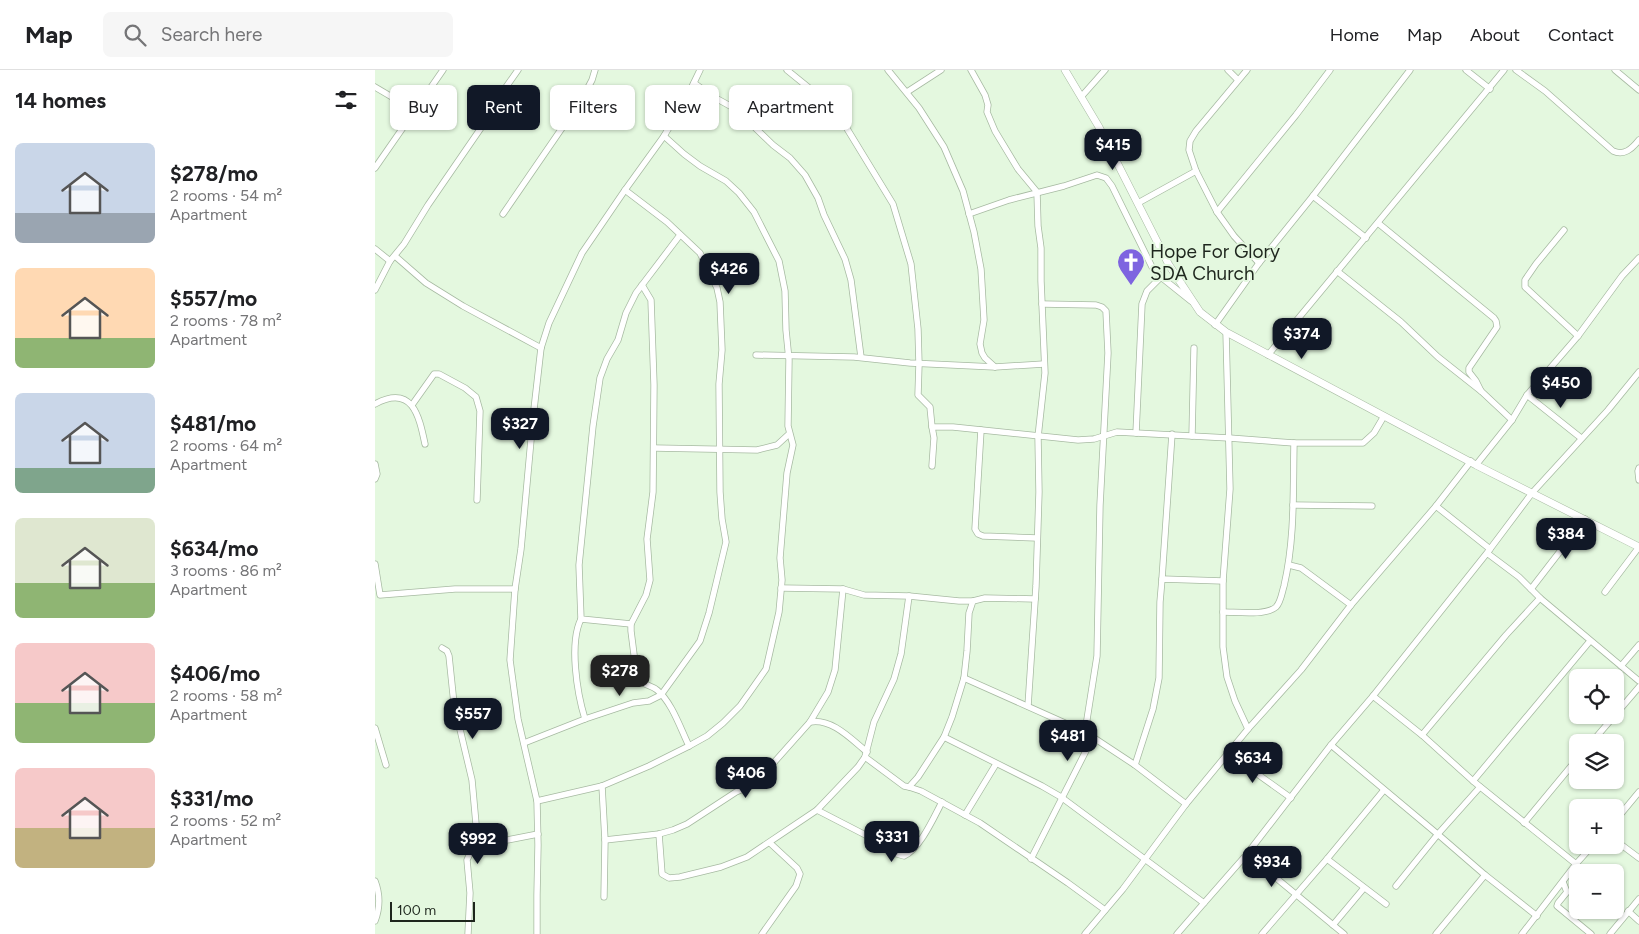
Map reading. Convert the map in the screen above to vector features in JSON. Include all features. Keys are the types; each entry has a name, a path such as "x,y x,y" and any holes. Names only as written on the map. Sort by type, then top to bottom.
{"street":[{"path":"432,85 443,70"},
{"path":"375,290 390,261 483,125 517,70"},
{"path":"503,214 582,99 593,80 595,70"},
{"path":"537,934 537,801 517,719 511,660 515,589 521,549 541,348 549,323 582,253 664,136 700,70"},
{"path":"787,70 835,109 893,204 911,264 918,329 918,396 930,407 934,438 932,466"},
{"path":"888,70 907,92 944,147 963,191 974,232 981,270 984,320 980,344 985,358 995,367"},
{"path":"907,92 941,70"},
{"path":"971,70 985,95 988,105 987,112 995,131 1018,169 1037,192 1041,248 1045,373 1038,437 1035,599 1028,706"},
{"path":"1065,70 1099,127 1169,265 1199,312 1226,332 1268,355 1473,463 1639,547 1605,592"},
{"path":"1081,97 1105,70"},
{"path":"1228,70 1238,80"},
{"path":"1247,70 1196,131 1189,141 1189,150 1196,171 1217,212 1233,236 1259,262"},
{"path":"1217,212 1297,114 1330,70"},
{"path":"1215,325 1259,262 1313,196 1410,70"},
{"path":"1466,70 1490,89"},
{"path":"1268,355 1504,70"},
{"path":"1516,70 1545,91 1613,151 1619,154 1629,150 1639,140"},
{"path":"1615,70 1639,90"},
{"path":"694,83 745,118 773,145 790,158 805,175 818,198 845,259 851,280 861,357"},
{"path":"375,87 390,96"},
{"path":"376,164 400,130"},
{"path":"537,801 602,786 689,746 718,727 741,706 766,669 779,612 782,580 780,558 787,473 793,445 789,434 789,355 785,291 779,262 754,212 739,193 726,181 684,154 664,136"},
{"path":"1138,203 1196,171"},
{"path":"969,214 1097,175 1106,178 1112,186 1152,267 1161,278 1194,304"},
{"path":"524,743 585,719 633,703 649,701 661,695 700,642 725,551 726,537 721,507 719,384 722,350 720,302 717,288 700,253 667,222 625,190"},
{"path":"1313,196 1366,238"},
{"path":"1378,223 1496,321 1497,327 1469,368 1469,372 1481,391"},
{"path":"1564,230 1525,280 1525,287 1578,336"},
{"path":"585,719 578,681 575,638 577,626 581,619 579,565 593,426 600,378 607,359 618,340 630,304 642,285 681,235"},
{"path":"375,249 390,261"},
{"path":"395,256 426,283 541,348"},
{"path":"1085,934 1123,889 1185,804 1301,670 1351,605 1512,420 1527,395 1578,336 1622,276 1639,258"},
{"path":"1337,271 1401,322 1439,358 1481,391 1512,420"},
{"path":"1136,433 1141,304 1147,291 1161,278"},
{"path":"642,285 651,300 653,492 647,539 650,580 646,595 631,624 637,678 647,686 656,689 671,708 689,746"},
{"path":"1042,304 1096,305 1106,311 1108,353 1100,505 1097,656 1085,732"},
{"path":"1226,332 1230,490 1223,581 1223,647 1227,677 1235,702 1248,729"},
{"path":"1192,436 1194,348"},
{"path":"756,355 861,357 919,364 995,367 1044,364"},
{"path":"1177,934 1247,854 1331,745 1373,696 1489,551 1532,493 1639,372"},
{"path":"412,404 434,374 439,374 477,397 480,411 477,500"},
{"path":"1527,395 1581,438"},
{"path":"375,404 389,398 407,400 412,404 420,423 425,444"},
{"path":"932,427 953,427 1038,437 1086,440 1117,432 1294,443 1363,443 1374,433 1383,416"},
{"path":"981,430 975,529 978,534 983,536 1037,538"},
{"path":"654,448 748,450 777,445 789,434"},
{"path":"1135,766 1153,709 1159,678 1160,602 1172,434"},
{"path":"1223,612 1259,612 1276,607 1280,601 1289,565 1292,534 1294,443"},
{"path":"375,464 377,474 375,479"},
{"path":"1639,468 1639,480"},
{"path":"1293,505 1372,506"},
{"path":"1436,506 1519,577 1540,598 1639,681"},
{"path":"1531,589 1585,520"},
{"path":"375,564 377,595 455,589 515,589"},
{"path":"1289,565 1301,568 1351,605"},
{"path":"1162,579 1223,581"},
{"path":"781,588 843,589 864,595 909,596 959,601 973,601 985,598 1035,599"},
{"path":"605,840 659,834 687,824 736,792 750,786 769,769 810,722 828,692 835,670 843,589"},
{"path":"659,834 662,874 669,878 689,875 747,857 817,810 866,755 874,722 894,679 901,654 909,596"},
{"path":"1422,735 1506,635 1540,598"},
{"path":"909,788 944,737 964,678 969,613 973,601"},
{"path":"581,619 631,624"},
{"path":"1473,781 1590,641"},
{"path":"1621,666 1639,645"},
{"path":"442,648 447,651 449,656 456,718 473,780 478,846"},
{"path":"964,678 1085,732 1135,766 1185,804"},
{"path":"1599,734 1639,687"},
{"path":"1373,696 1422,735 1480,787 1575,864 1584,854"},
{"path":"810,722 818,720 827,722 904,786 921,791 980,823 1105,910"},
{"path":"375,728 386,765"},
{"path":"944,737 1042,786 1061,798 1205,903"},
{"path":"1031,859 1093,737"},
{"path":"1331,745 1438,834 1485,876 1537,916"},
{"path":"1228,753 1291,798"},
{"path":"965,815 997,764"},
{"path":"1524,823 1569,770"},
{"path":"602,786 605,840 603,897"},
{"path":"1396,886 1438,834 1480,787"},
{"path":"1262,934 1384,790"},
{"path":"1624,810 1639,792"},
{"path":"817,810 881,843 897,854 904,856 908,855 921,839 942,802"},
{"path":"468,934 470,893 467,860 471,851 478,846 538,834"},
{"path":"761,934 796,886 800,874 797,868 770,842"},
{"path":"1624,847 1639,858"},
{"path":"1247,854 1344,934"},
{"path":"1327,859 1386,904"},
{"path":"1522,934 1569,873"},
{"path":"1436,934 1485,876"},
{"path":"375,881 379,898 379,909 375,921"},
{"path":"1563,882 1567,892 1557,906 1591,934"},
{"path":"1333,925 1364,888"},
{"path":"1610,934 1639,899"},
{"path":"1628,911 1639,921"}],"place":[{"name":"Hope For Glory SDA Church","path":"1131,286"}]}
